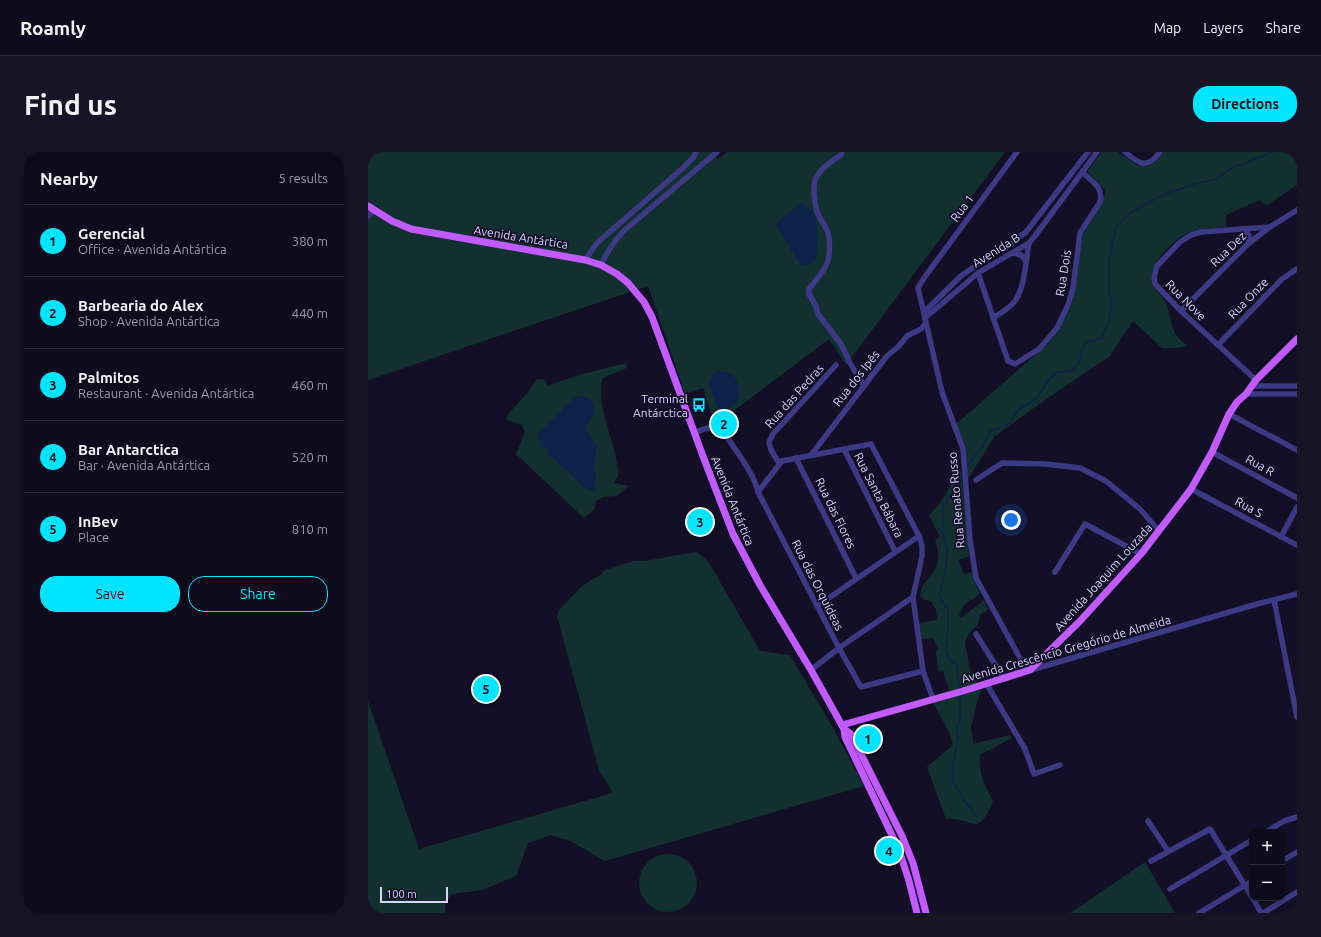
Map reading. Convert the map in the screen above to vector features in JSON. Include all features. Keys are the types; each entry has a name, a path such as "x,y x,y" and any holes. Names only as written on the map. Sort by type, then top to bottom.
{"main road":[{"name":"Avenida Antártica","path":"371,208 401,226 420,231 585,260 601,265 617,274 628,283 644,302 652,317 724,513 738,545 843,727 845,737 894,838 904,864 917,913"},
{"name":"Avenida Joaquim Louzada","path":"1028,670 1080,621 1141,554 1191,489 1212,452 1229,414 1237,402 1246,394 1256,380 1297,339"},
{"name":"Avenida Crescêncio Gregório de Almeida","path":"843,727 1028,670"},
{"name":"Avenida Antártica","path":"843,727 851,734 896,822 912,860 926,913"},
{"path":"894,838 905,854 912,860"}],"street":[{"path":"585,260 597,243 684,167 693,158 696,152"},
{"path":"601,265 615,239 717,152"},
{"path":"842,152 841,155 822,170 815,179 814,189 818,214 827,232 830,243 828,260 822,274 809,289 809,294 816,306 818,314 841,344 850,363 864,386"},
{"name":"Rua 1","path":"920,297 918,288 924,278 1017,152"},
{"path":"1125,152 1138,163 1147,163 1154,160 1160,152"},
{"path":"1084,153 1091,160"},
{"name":"Avenida B","path":"925,318 934,302 962,275 1008,247 1026,232 1084,153"},
{"name":"Avenida B","path":"925,318 978,273 1029,243 1095,153"},
{"name":"Rua Dois","path":"978,273 1008,362 1015,364 1039,349 1057,328 1068,305 1073,288 1080,233 1100,202 1101,197 1101,192 1098,187 1082,172"},
{"path":"368,216 371,208"},
{"name":"Rua Dez","path":"1181,311 1249,243 1270,227 1297,210"},
{"name":"Rua Nove","path":"1256,380 1181,311 1155,284 1154,276 1157,266 1180,242 1191,235 1201,232 1270,227"},
{"path":"1242,229 1249,235 1249,243"},
{"path":"993,318 1007,309 1016,300 1021,288 1029,243"},
{"path":"1013,253 1021,256 1026,261"},
{"name":"Rua Onze","path":"1218,345 1282,279 1297,269"},
{"path":"920,297 924,300 934,302"},
{"name":"Rua Renato Russo","path":"920,297 942,392 963,449 970,540 976,578 1028,670"},
{"name":"Rua dos Ipês","path":"811,455 887,356 899,346 904,338 921,329 925,318"},
{"name":"Rua das Pedras","path":"779,463 771,450 769,442 773,434 836,365"},
{"path":"1251,386 1297,386"},
{"path":"1246,394 1297,394"},
{"path":"1229,414 1297,450"},
{"name":"Rua das Orquídeas","path":"694,433 710,427 722,429 752,475 757,485 758,492 860,687 923,671"},
{"path":"758,492 782,461 872,444 919,536 922,546 922,556 913,597 923,671 933,699"},
{"name":"Rua Santa Bábara","path":"844,449 895,552"},
{"name":"Rua R","path":"1212,452 1297,498"},
{"name":"Rua das Flores","path":"796,458 856,578"},
{"path":"976,480 1002,463 1045,464 1080,468 1106,481 1140,509 1159,531"},
{"name":"Rua S","path":"1191,489 1297,545"},
{"path":"1281,537 1297,507"},
{"path":"1055,572 1085,524 1141,554"},
{"path":"817,606 919,536"},
{"name":"Avenida Crescêncio Gregório de Almeida","path":"1028,670 1297,594"},
{"path":"811,670 839,648 913,597"},
{"path":"1274,600 1297,717"},
{"path":"976,634 1004,678"},
{"path":"986,683 1024,749 1034,774 1060,765"},
{"path":"1271,829 1284,821 1297,817"},
{"path":"1148,821 1168,851"},
{"path":"1151,861 1210,829 1249,893"},
{"path":"1170,889 1249,842"},
{"path":"1285,859 1297,852"},
{"path":"1200,913 1249,883"},
{"path":"1254,901 1262,913 1297,892"}],"green space":[{"path":"368,152 715,152 714,153 718,159 728,152 1005,152 846,365 829,339 719,422 712,416 703,388 685,394 648,286 368,380"},
{"path":"1102,152 1118,152 1137,165 1147,166 1154,163 1164,152 1297,152 1297,185 1266,206 1260,200 1226,215 1226,227 1201,229 1186,234 1171,245 1158,260 1153,268 1151,276 1152,284 1165,301 1174,332 1188,346 1162,348 1133,321 1110,356 995,436 968,479 966,451 956,424 1048,344 1062,324 1072,302 1083,235 1105,195 1105,190 1087,172"},
{"path":"626,363 627,368 603,378 601,394 604,413 619,474 614,483 629,486 616,496 603,497 596,501 594,510 584,518 516,454 525,432 522,425 506,419 508,414 530,390 536,379 546,381 547,386 582,374"},
{"path":"961,470 969,556 958,560 964,574 972,572 980,594 965,604 959,614 961,618 984,600 988,610 980,614 978,625 969,633 965,642 971,676 976,680 981,690 971,727 973,744 1010,735 1012,738 980,755 980,768 983,779 993,801 983,820 974,824 955,819 946,819 927,767 953,745 950,734 930,697 949,690 943,671 938,672 936,652 938,649 933,638 920,639 918,623 937,620 936,610 931,601 924,600 920,595 922,588 933,573 938,561 935,540 940,537 929,515 940,503"},
{"path":"696,552 708,561 760,651 790,655 833,728 864,786 605,861 570,841 551,835 528,843 516,876 482,890 452,894 446,901 445,913 368,913 368,701 419,849 612,793 599,770 557,616 559,610 583,585 600,575 605,570 634,561 645,561"},
{"path":"668,854 684,859 692,867 697,883 692,899 684,907 668,912 652,907 644,899 639,883 644,867 652,859"},
{"path":"1145,862 1175,913 1070,913"}],"water":[{"path":"801,203 812,210 818,228 815,259 810,264 802,266 776,225 796,208 797,204"},
{"path":"720,371 731,374 735,378 739,389 739,398 720,415 708,382 713,374"},
{"path":"581,396 590,398 595,412 586,426 587,431 597,447 594,465 596,477 595,489 593,491 583,486 554,458 547,456 549,451 540,446 541,442 537,435 568,403"}],"waterway":[{"path":"967,469 970,462 983,446 990,431 1009,424 1018,410 1037,398 1048,381 1056,373 1072,370 1080,361 1082,348 1088,342 1101,338 1109,321 1112,304 1109,291 1109,260 1116,227 1131,212 1165,194 1194,184 1217,179 1233,167 1272,152"},
{"path":"960,690 956,663 950,660 946,651 948,609 941,600 939,594 945,574 947,551 943,532 943,507 963,476"},
{"path":"960,695 960,719 956,730 958,738 953,765 953,782 977,817"}],"place":[{"name":"Terminal Antárctica","path":"699,405"},
{"name":"Barbearia do Alex","path":"724,424"},
{"name":"Palmitos","path":"700,522"},
{"name":"InBev","path":"486,689"},
{"name":"Gerencial","path":"868,739"},
{"name":"Bar Antarctica","path":"889,851"}]}
